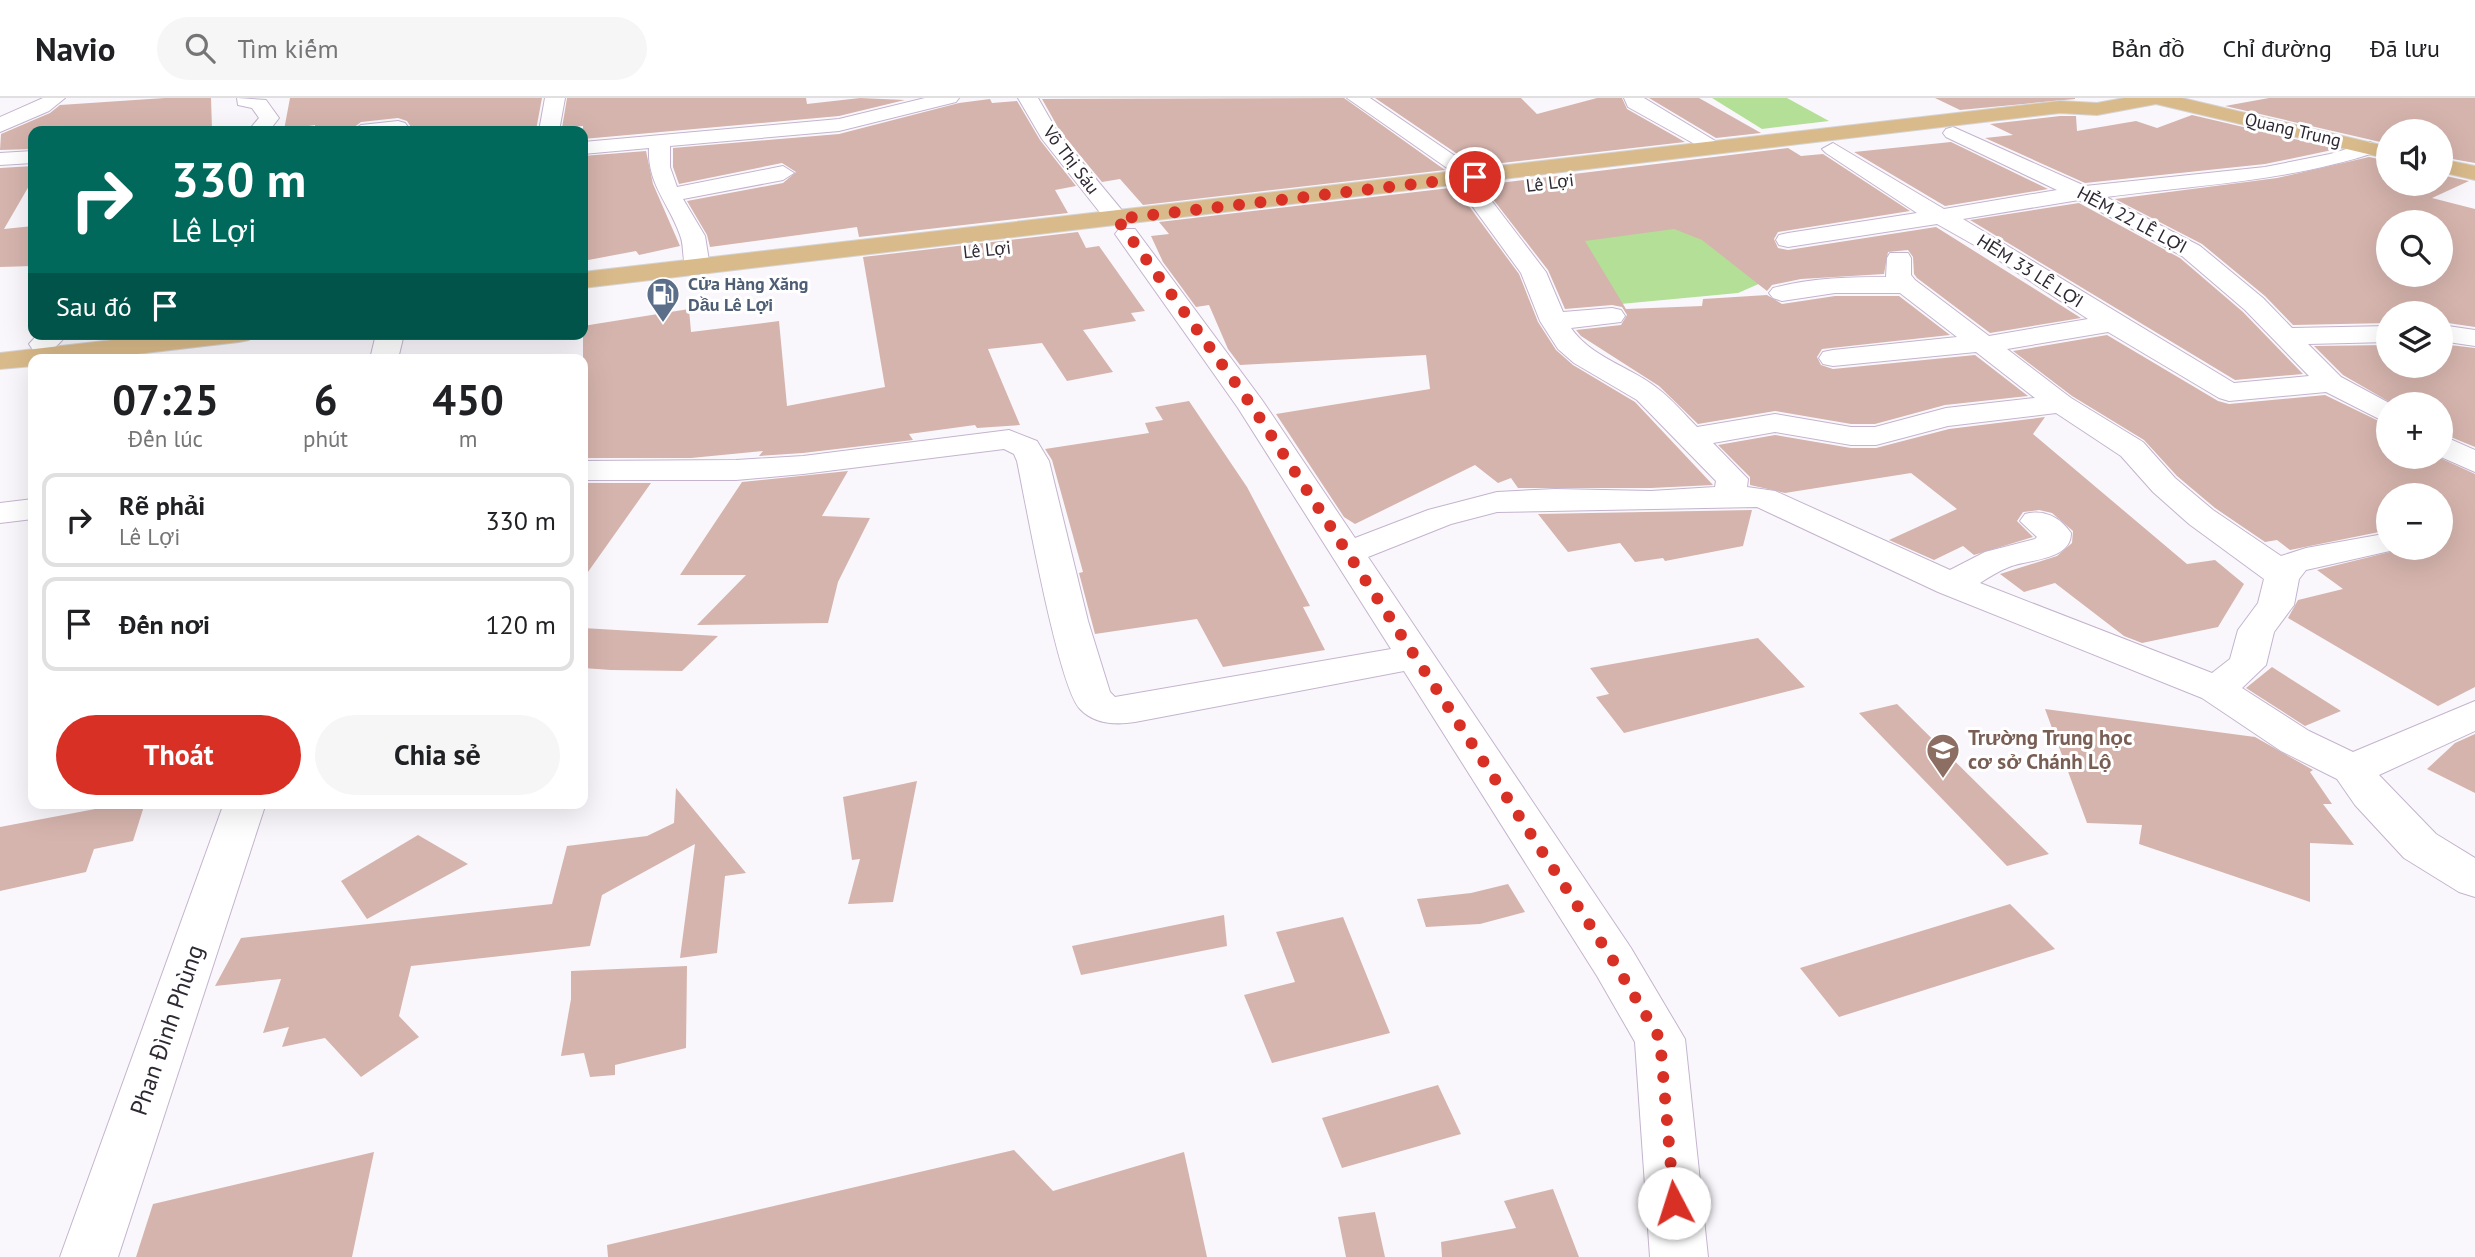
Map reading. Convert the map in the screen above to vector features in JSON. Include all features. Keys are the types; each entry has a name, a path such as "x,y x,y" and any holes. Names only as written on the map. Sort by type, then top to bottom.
{"main road":[{"name":"Lê Lợi","path":"1474,185 1716,148 2060,107 2096,109 2156,98"},
{"name":"Quang Trung","path":"2156,98 2376,150"},
{"name":"Lê Lợi","path":"588,294 1122,226 1474,185 1833,149 2085,117 2096,109"},
{"path":"1863,130 1885,142"},
{"path":"2453,168 2475,173"},
{"name":"Lê Lợi","path":"588,279 1122,226"},
{"path":"0,349 43,340"},
{"path":"68,354 188,340"},
{"path":"0,362 28,359"}],"street":[{"path":"0,105 27,98"},
{"path":"0,126 16,114 48,104 55,98"},
{"path":"550,126 555,98"},
{"path":"588,148 839,125 949,98"},
{"name":"Võ Thị Sáu","path":"1028,98 1049,135 1122,226 1252,406 1614,962 1660,1039 1679,1257"},
{"path":"1357,98 1474,185 1533,272 1553,321 1584,357 1647,394 1732,479 1730,494"},
{"path":"1634,98 1635,103 1716,148"},
{"path":"245,101 259,104 269,118 262,126"},
{"path":"588,128 593,127"},
{"name":"HẺM 22 LÊ LỢI","path":"1953,133 2082,193 2192,251 2254,304 2331,383 2376,408"},
{"path":"660,142 659,167 669,195 693,236 697,267"},
{"name":"HẺM 33 LÊ LỢI","path":"1833,149 1894,191 1992,245 2112,323 2229,392 2331,383"},
{"path":"1788,240 1871,230 2082,193 2265,172 2376,152"},
{"path":"0,159 28,157"},
{"path":"669,195 783,173"},
{"path":"1782,293 1903,272 1982,344 2061,404 2132,449 2164,485 2201,517 2283,577"},
{"path":"1553,321 1612,316"},
{"path":"1833,358 1982,344 2112,323"},
{"path":"2283,336 2376,334"},
{"path":"2453,335 2475,338"},
{"path":"1692,438 1775,423 1794,424 1851,436 1876,436 1946,417 2061,404"},
{"path":"588,471 763,468 1009,439 1026,448 1033,461 1070,621 1092,698 1103,708 1118,711 1135,709 1413,657"},
{"path":"2453,451 2475,463"},
{"path":"1346,554 1448,515 1499,502 1650,501 1730,494 1762,498 1951,584 2216,689 2295,741 2352,769 2370,794 2420,846 2475,880"},
{"path":"0,513 28,510"},
{"path":"1951,584 1997,559 2047,546 2054,540 2054,533 2036,521"},
{"path":"2216,689 2247,665 2256,629 2276,605 2283,577 2294,563 2306,558 2376,545"},
{"path":"2352,769 2417,743 2475,714"},
{"name":"Phan Đình Phùng","path":"89,1257 243,809"}],"green space":[{"path":"1712,98 1787,98 1829,121 1762,129"},
{"path":"1696,226 1761,283 1738,293 1610,305 1548,239"}],"building":[{"path":"165,98 211,98 212,126 28,126 28,149 0,150 1,134 50,113 60,105"},
{"path":"290,98 542,98 537,126 410,126 407,121 398,118 361,122 356,126 285,126"},
{"path":"567,98 806,98 807,104 860,98 905,100 839,116 588,139 588,126 562,126"},
{"path":"1344,98 1445,170 1143,205 1120,179 1102,182 1060,131 1042,99"},
{"path":"1375,98 1521,98 1537,114 1597,98 1622,98 1627,109 1685,142 1475,166"},
{"path":"1649,98 1699,98 1761,133 1716,138"},
{"path":"1935,98 2075,98 2075,99 1960,110"},
{"path":"2269,98 2475,98 2475,163 2453,159 2453,119 2376,119 2376,141 2225,106"},
{"path":"990,99 992,103 1017,101 1040,140 1076,186 1055,190 1068,213 859,237 857,227 710,247 707,235 687,201 783,183 796,172 782,163 679,184 673,167 673,148 839,134 959,103"},
{"path":"2192,115 2337,149 2265,164 2085,183 1985,138 2013,135 1990,124 2060,116 2076,116 2077,131 2136,121 2157,128"},
{"path":"1951,142 2048,189 1945,206 1854,152"},
{"path":"1788,148 1801,156 1823,154 1910,211 1778,232 1774,239 1778,248 1788,250 1936,227 2081,318 1990,333 1917,278 1914,274 1913,257 1908,250 1888,252 1884,274 1801,279 1772,285 1767,291 1702,240 1674,229 1585,241 1626,309 1702,306 1703,299 1767,295 1782,304 1835,296 1899,296 1950,335 1822,349 1817,357 1821,365 1833,369 1975,355 2028,396 1945,405 1875,424 1851,424 1775,411 1698,424 1659,386 1581,336 1576,330 1621,325 1627,315 1622,307 1612,305 1565,309 1548,270 1482,185"},
{"path":"646,151 653,184 680,246 639,255 636,251 588,260 588,156"},
{"path":"2369,157 2376,158 2376,196 2436,196 2432,198 2475,209 2475,327 2453,324 2453,301 2376,301 2376,323 2293,325 2265,296 2202,244 2115,199 2277,178"},
{"path":"28,166 28,188 4,229 28,227 28,266 0,267 0,168"},
{"path":"2453,178 2469,181 2453,188"},
{"path":"1467,186 1460,194 1519,274 1538,322 1556,350 1573,365 1635,402 1713,485 1518,488 1511,478 1498,483 1475,465 1355,524 1344,517 1276,414 1430,389 1426,355 1240,365 1228,349 1209,305 1196,307 1163,262 1151,236 1169,234 1159,222"},
{"path":"2079,203 2180,258 2243,312 2303,374 2235,380 1970,220"},
{"path":"1078,232 1086,248 1099,246 1145,311 1131,313 1136,321 1083,330 1113,372 1067,381 1042,343 988,349 1020,425 977,428 975,425 909,434 913,440 803,453 759,456 763,451 691,458 588,458 588,354 583,354 583,340 588,340 588,325 689,309 691,332 779,321 787,406 885,387 863,257"},
{"path":"2107,335 2218,401 2229,404 2325,395 2376,420 2376,469 2453,469 2453,464 2475,474 2475,687 2438,706 2288,618 2298,600 2343,589 2317,570 2376,555 2376,560 2453,560 2453,483 2376,483 2376,533 2290,550 2277,540 2265,542 2215,508 2177,476 2144,440 2072,396 2013,351"},
{"path":"2376,345 2376,378 2453,378 2453,345 2475,348 2475,447 2453,438 2453,392 2376,392 2376,394 2343,375 2314,346"},
{"path":"1189,401 1247,487 1310,606 1303,607 1325,650 1223,667 1197,619 1095,634 1079,573 1083,572 1052,460 1045,449 1149,433 1145,423 1163,420 1155,407"},
{"path":"2045,417 2033,434 2187,564 2215,560 2244,584 2218,627 2142,643 2124,636 2055,583 2024,592 2000,574 2057,556 2072,543 2073,531 2052,513 2039,510 2023,512 2017,521 2033,537 1974,555 1963,546 1934,560 1889,540 1957,509 1911,473 1785,493 1750,485 1750,477 1718,445 1775,435 1851,448 1876,448 1949,429"},
{"path":"848,471 822,516 870,518 838,582 828,623 697,625 746,575 680,575 742,482"},
{"path":"588,483 651,483 588,572"},
{"path":"1752,510 1743,546 1665,561 1663,558 1635,562 1620,543 1568,552 1538,514"},
{"path":"588,628 718,636 682,671 588,668"},
{"path":"1758,638 1805,687 1624,733 1596,697 1609,694 1590,668"},
{"path":"2272,667 2341,711 2305,726 2246,688"},
{"path":"1897,704 2049,854 2007,866 1859,713"},
{"path":"2045,709 2255,737 2313,770 2310,772 2332,804 2323,804 2354,845 2310,843 2310,902 2139,844 2142,825 2087,823"},
{"path":"2475,734 2475,793 2427,769 2455,743"},
{"path":"917,781 893,902 848,904 860,859 852,860 843,797"},
{"path":"676,788 746,873 725,876 717,953 680,958 695,844 602,895 590,946 411,966 399,1016 419,1037 361,1077 325,1038 282,1047 289,1027 263,1033 281,979 215,986 241,938 552,904 567,846 647,836 674,823"},
{"path":"95,809 143,809 133,841 94,849 86,872 0,891 0,827"},
{"path":"418,835 468,864 367,919 341,881"},
{"path":"1508,884 1525,912 1480,924 1426,927 1417,899 1471,893"},
{"path":"2010,904 2055,949 1839,1017 1800,968"},
{"path":"1224,915 1227,946 1081,975 1072,946"},
{"path":"1343,917 1390,1033 1272,1063 1244,995 1295,982 1276,932"},
{"path":"687,966 686,1048 615,1065 615,1075 590,1077 584,1053 561,1056 571,999 571,971"},
{"path":"1438,1085 1461,1134 1342,1168 1322,1118"},
{"path":"1014,1150 1053,1191 1184,1152 1207,1257 608,1257 607,1245"},
{"path":"374,1152 352,1257 136,1257 153,1204"},
{"path":"1553,1189 1579,1257 1442,1257 1441,1242 1516,1228 1504,1201"},
{"path":"1375,1212 1385,1257 1346,1257 1338,1217"}],"place":[{"name":"Cửa Hàng Xăng Dầu Lê Lợi","path":"663,324"},
{"name":"Trường Trung học cơ sở Chánh Lộ","path":"1943,780"}],"route":[{"path":"1475,177 1117,219 1252,406 1614,962 1660,1039 1674,1203"}]}
